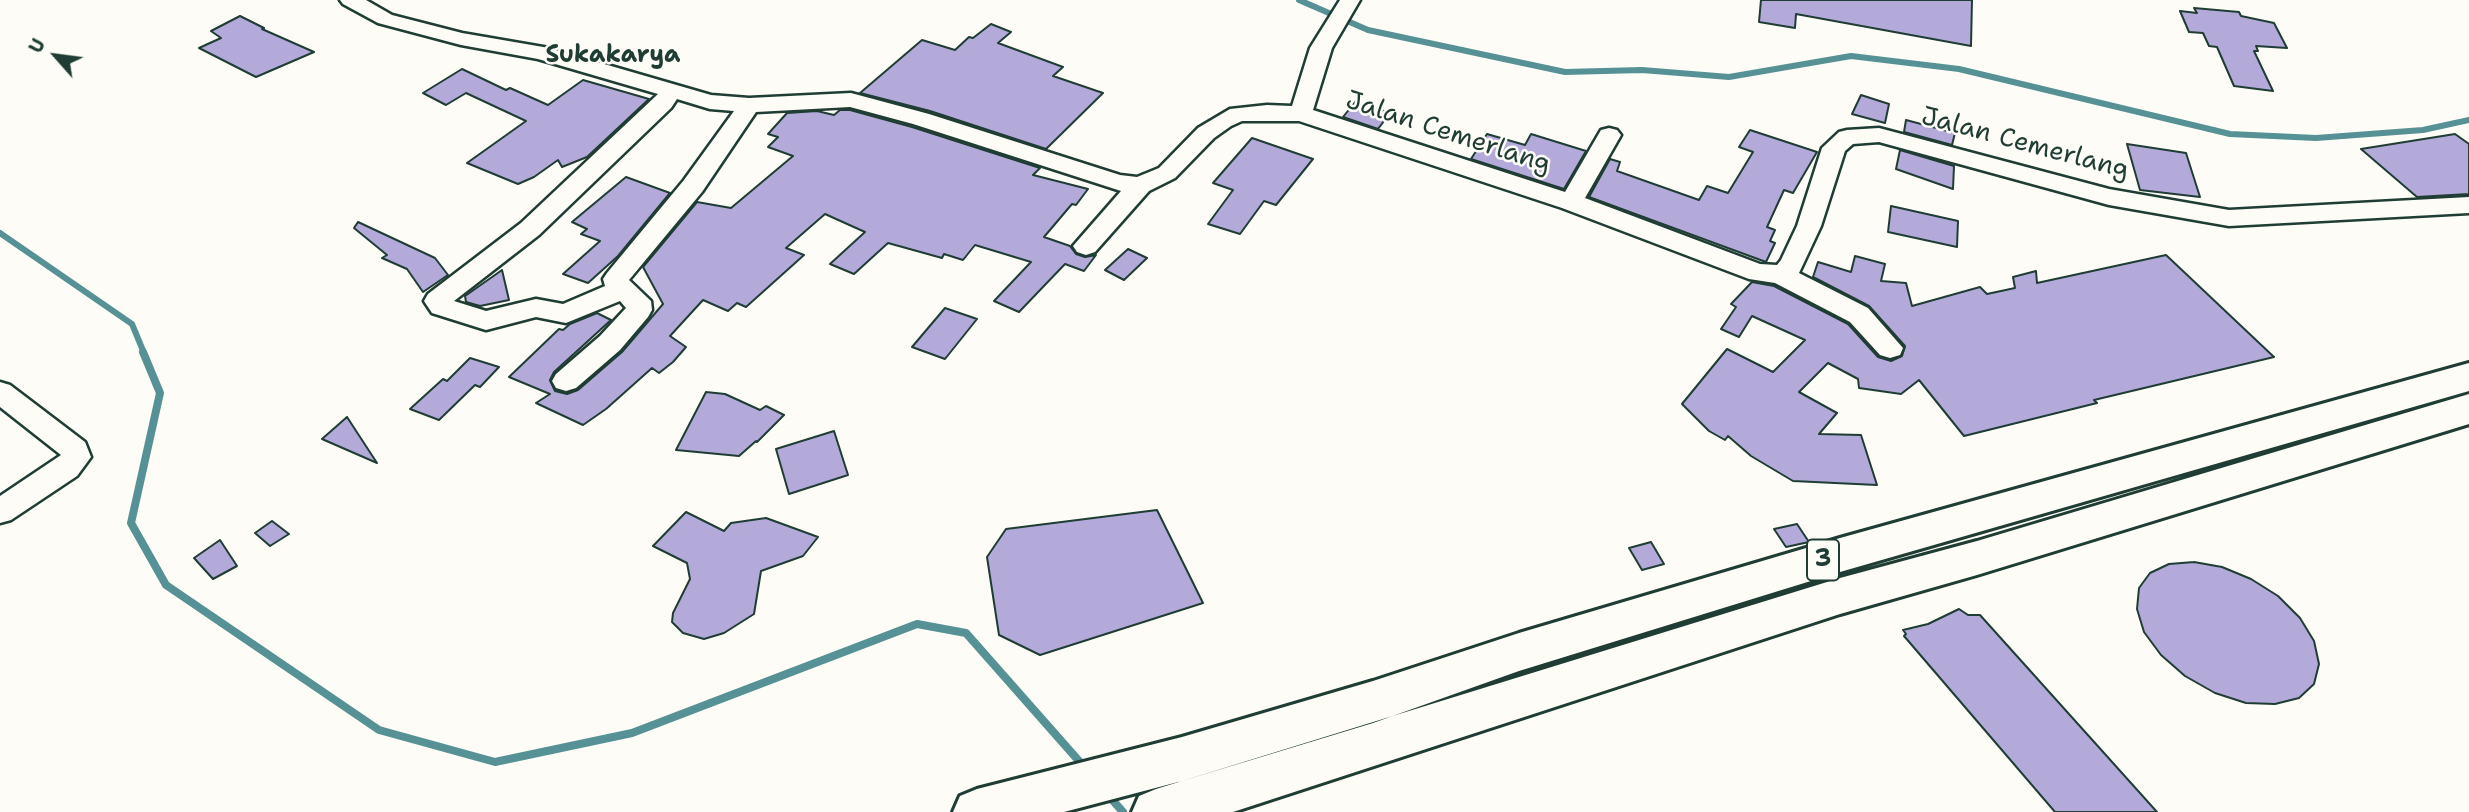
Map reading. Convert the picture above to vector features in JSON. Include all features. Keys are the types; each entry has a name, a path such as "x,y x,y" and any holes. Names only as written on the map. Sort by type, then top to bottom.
{"main road":[{"name":"3","path":"1179,791 1373,702 1519,652 1839,555 2469,377"},
{"name":"3","path":"979,812 1179,791 1977,558 2469,409"}],"street":[{"path":"350,0 384,19 461,39 541,53 710,102 749,105 851,100 921,119 1118,183 1140,184"},
{"path":"1301,114 1321,48 1350,0"},
{"path":"623,291 599,297 566,314 536,308 486,321 441,306 437,301 530,229 663,103 670,92"},
{"path":"565,380 610,343 639,310 638,301 618,288 616,279 693,186 749,105"},
{"name":"Jalan Cemerlang","path":"1140,184 1167,173 1206,133 1238,114 1301,114 1571,202 1747,270 1780,274 1788,270 1793,263 1809,226 1834,148 1847,136 1879,135 2109,197 2229,218 2469,205"},
{"path":"1571,202 1609,135"},
{"path":"1086,246 1140,184"},
{"path":"1780,274 1859,315 1890,348"},
{"path":"0,392 75,450 77,457 67,468 0,511"}],"building":[{"path":"1761,0 1972,0 1971,46 1796,14 1795,28 1759,22"},
{"path":"2194,8 2239,12 2241,16 2274,23 2287,48 2256,46 2258,51 2254,51 2273,91 2234,86 2217,47 2209,46 2203,33 2189,32 2180,11 2197,13"},
{"path":"240,16 314,52 256,77 199,48 221,38 211,31"},
{"path":"991,24 1011,32 998,43 1063,67 1053,76 1103,93 1046,149 930,111 860,93 922,40 955,50 969,37 973,38"},
{"path":"462,69 506,90 510,88 548,105 583,80 649,99 587,157 562,167 558,160 534,177 518,184 467,163 526,121 466,93 446,105 423,93"},
{"path":"1861,95 1889,104 1885,123 1852,114"},
{"path":"1355,102 1390,113 1378,129 1343,117"},
{"path":"840,110 850,110 912,127 1040,168 1033,175 1088,189 1044,237 1070,246 1076,254 1085,257 1096,255 1084,271 1065,264 1019,312 994,301 1031,262 975,245 963,260 944,254 942,258 888,243 854,274 830,264 865,232 825,214 786,248 804,255 746,307 737,303 728,311 703,300 670,336 686,347 673,362 659,373 652,368 606,409 583,425 536,403 550,394 509,377 559,329 563,330 570,324 597,313 611,320 554,372 550,380 555,391 567,394 578,390 622,352 663,304 643,267 697,202 731,208 793,156 768,147 778,137 768,134 787,113 817,111 834,115"},
{"path":"1906,120 1955,133 1952,145 1904,132"},
{"path":"1750,130 1817,152 1793,193 1784,190 1767,227 1775,230 1770,241 1775,243 1766,262 1589,197 1610,159 1620,162 1617,171 1699,200 1707,186 1728,193 1753,152 1739,147"},
{"path":"1487,134 1525,145 1531,134 1586,151 1564,189 1471,159"},
{"path":"2455,134 2469,144 2469,194 2417,197 2361,149"},
{"path":"1252,138 1313,159 1276,205 1264,201 1240,234 1208,224 1233,190 1213,183"},
{"path":"2127,144 2186,153 2200,197 2140,190"},
{"path":"1900,150 1954,166 1953,189 1896,169"},
{"path":"626,177 670,193 618,256 588,283 563,274 600,241 581,234 587,229 572,222"},
{"path":"1891,206 1958,221 1957,247 1888,232"},
{"path":"358,222 435,258 448,275 423,292 407,269 382,258 387,255 354,228"},
{"path":"1128,249 1147,258 1124,280 1105,270"},
{"path":"2166,255 2274,357 2094,400 2097,403 1964,436 1919,380 1901,394 1859,388 1858,379 1828,363 1799,392 1837,413 1819,434 1861,435 1877,485 1793,481 1751,456 1728,436 1725,440 1709,431 1682,404 1727,349 1773,372 1805,340 1752,316 1739,337 1721,329 1736,307 1731,304 1752,282 1774,286 1848,324 1878,357 1891,361 1902,356 1905,346 1869,306 1813,277 1818,262 1851,272 1855,256 1885,264 1881,281 1906,283 1912,306 1980,287 1987,294 2015,288 2013,277 2036,271 2037,283"},
{"path":"502,270 509,300 480,306 466,302 465,296"},
{"path":"945,308 977,319 945,359 912,347"},
{"path":"470,358 499,367 480,387 475,385 439,420 410,409 443,379 447,381"},
{"path":"706,392 725,394 760,410 766,406 784,415 739,456 676,450"},
{"path":"347,417 377,463 322,439"},
{"path":"834,431 848,475 789,494 776,449"},
{"path":"1157,510 1203,603 1040,655 999,635 987,557 1006,529"},
{"path":"686,512 724,531 731,523 766,518 818,537 803,556 761,571 754,614 724,633 704,639 683,633 672,622 673,613 690,579 687,563 653,546"},
{"path":"272,521 289,534 270,546 255,533"},
{"path":"1797,524 1809,542 1786,547 1774,529"},
{"path":"220,540 237,566 213,579 194,558"},
{"path":"1651,542 1664,564 1642,570 1629,548"},
{"path":"2194,562 2222,567 2251,579 2278,596 2300,618 2314,641 2319,664 2314,684 2299,698 2275,704 2246,703 2215,693 2185,676 2161,655 2144,632 2137,609 2139,588 2150,573 2169,564"},
{"path":"1959,609 1968,615 1980,615 2157,812 2055,812 1904,636 1906,634 1903,630 1928,624"}],"waterway":[{"path":"1299,0 1368,30 1565,72 1642,70 1729,77 1851,56 1959,69 2230,134 2316,138 2423,130 2469,120"},
{"path":"0,233 132,324 144,353"},
{"path":"143,352 160,393 131,523 166,585 379,730 495,762 632,733 917,624 966,633 1086,769"},
{"path":"1107,794 1123,812"}],"district":[{"name":"Sukakarya","path":"613,56"}]}
